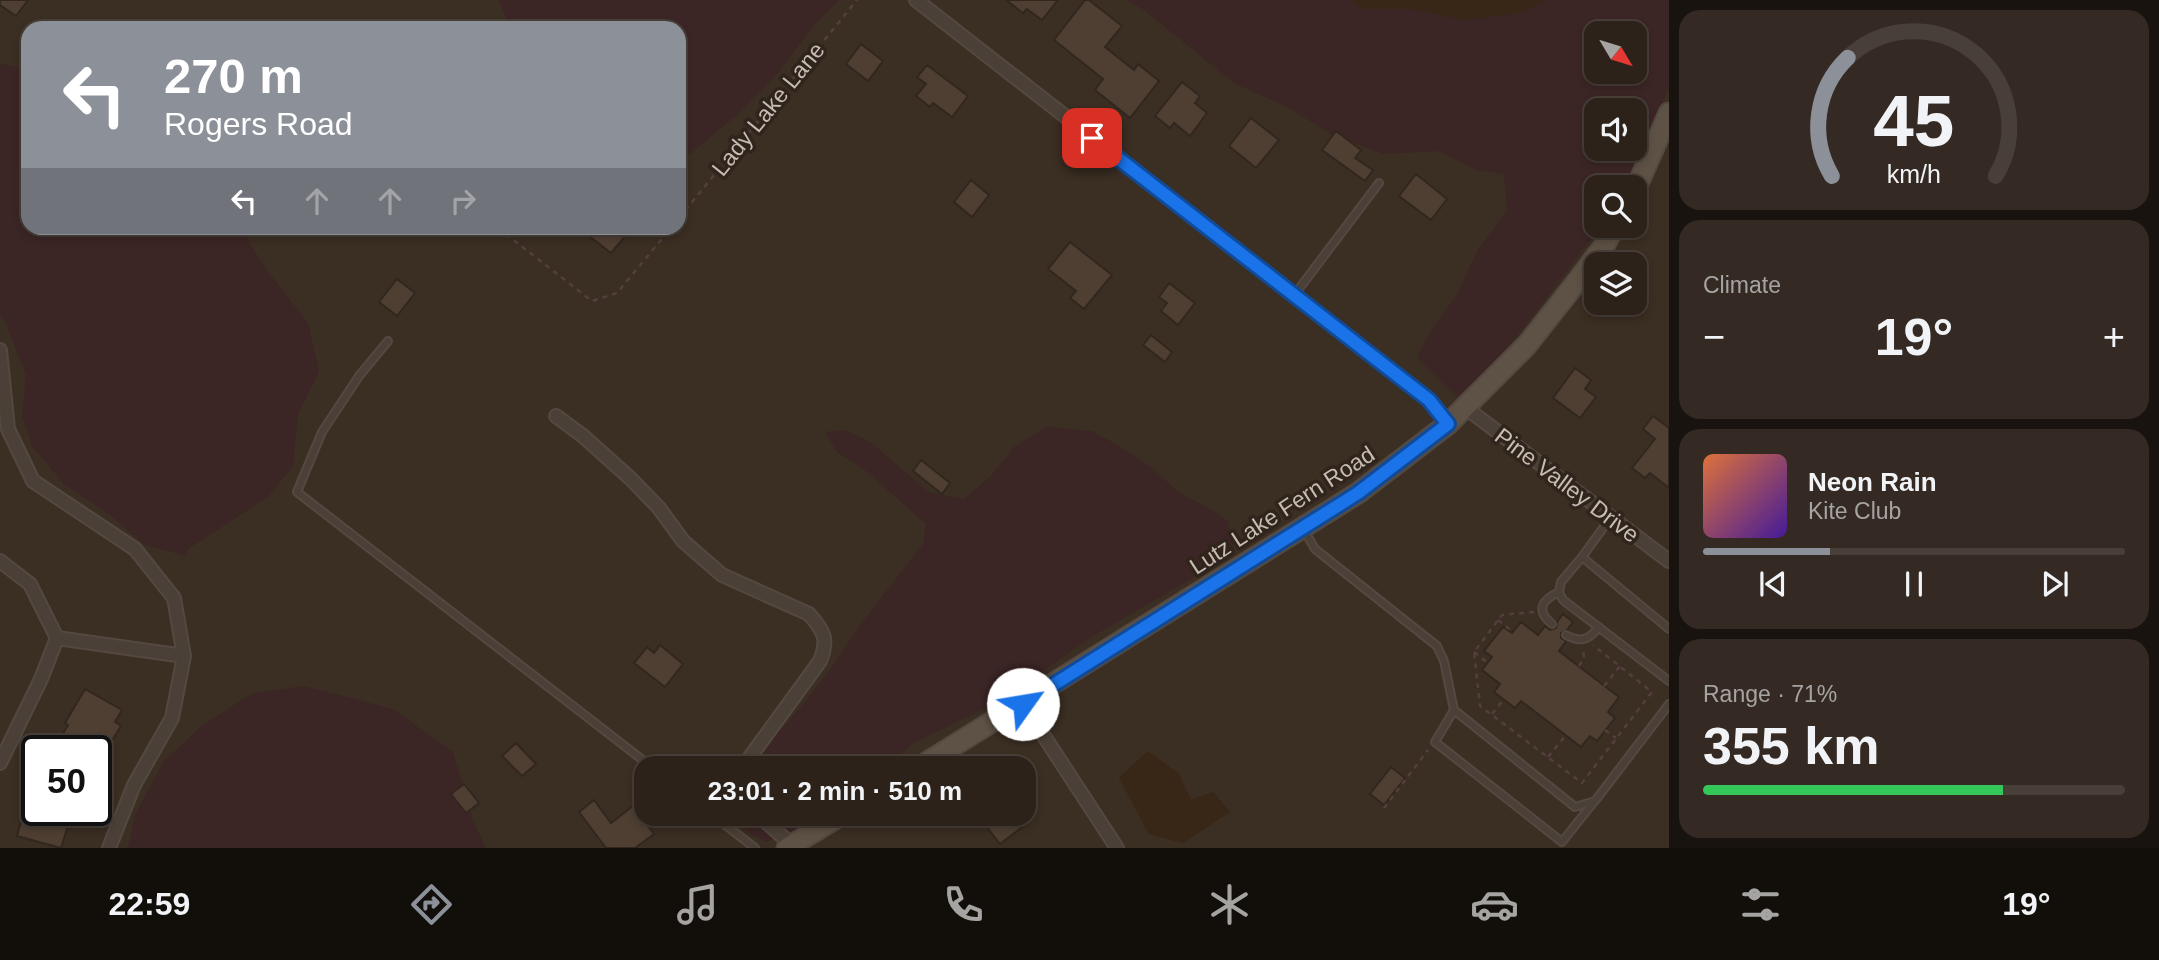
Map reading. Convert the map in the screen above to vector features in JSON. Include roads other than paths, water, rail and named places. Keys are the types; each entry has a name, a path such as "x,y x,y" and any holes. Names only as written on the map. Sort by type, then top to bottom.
{"main road":[{"path":"1642,175 1669,113"},
{"name":"Lutz Lake Fern Road","path":"938,756 1358,493 1448,424 1527,345 1588,268 1607,238"},
{"path":"790,846 824,826"}],"street":[{"path":"916,0 1429,400 1448,424"},
{"path":"0,350 8,429 33,481 135,550 174,598 184,656 172,718 134,785 109,848"},
{"name":"Pine Valley Drive","path":"1466,408 1669,561"},
{"path":"556,416 631,479 659,508 683,541 722,575 810,614 819,625 825,637 825,648 820,661 751,756"},
{"path":"0,561 30,584 57,638 41,679 0,763"},
{"path":"57,638 184,656"},
{"path":"1023,704 1117,848"},
{"path":"769,826 790,846"}],"lane":[{"path":"1293,296 1379,183"},
{"path":"388,341 359,376 322,432 297,492 638,756"},
{"path":"1611,517 1561,582 1559,592 1563,600 1669,681"},
{"path":"1303,528 1315,549 1437,646 1444,661 1454,710 1575,807 1595,801"},
{"path":"1581,557 1669,629"},
{"path":"1552,624 1544,618 1541,611 1549,596 1559,592"},
{"path":"1566,635 1582,641 1599,627"},
{"path":"1454,710 1435,742 1562,842 1669,704"},
{"path":"727,826 755,848"}]}
